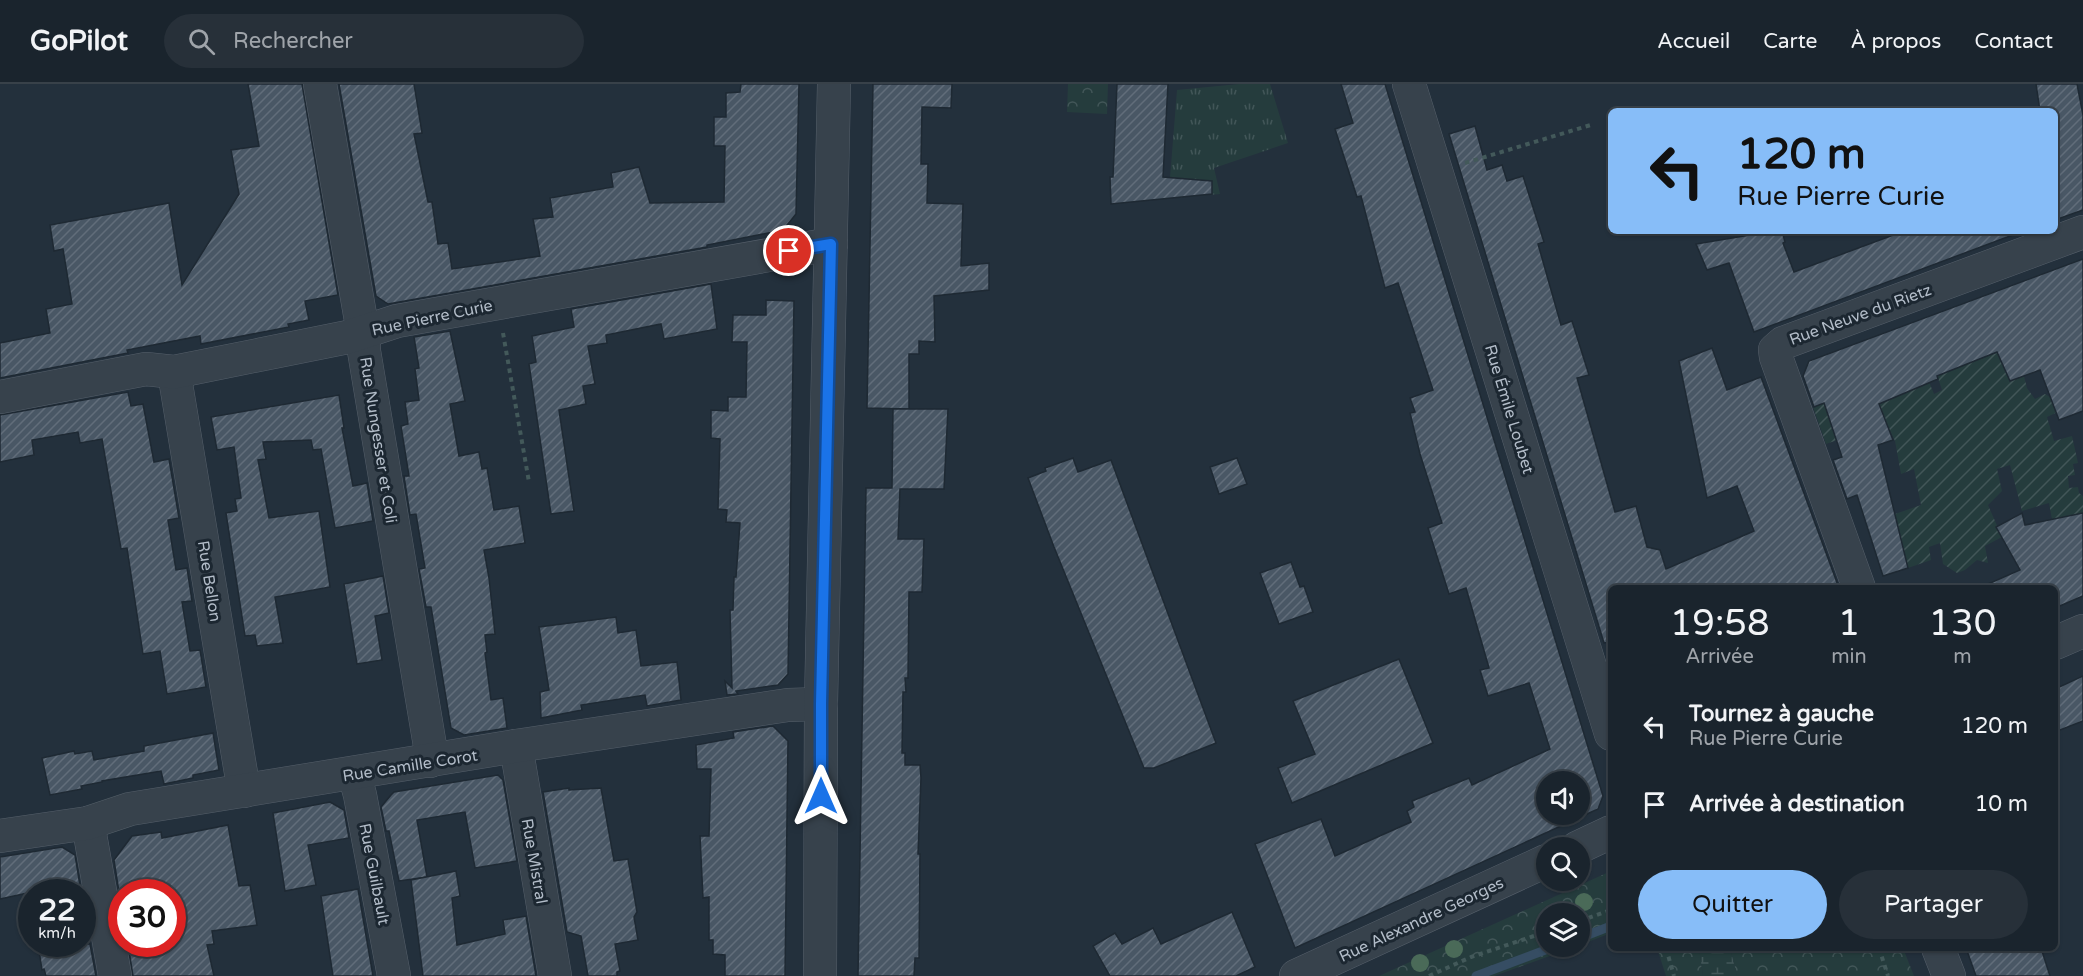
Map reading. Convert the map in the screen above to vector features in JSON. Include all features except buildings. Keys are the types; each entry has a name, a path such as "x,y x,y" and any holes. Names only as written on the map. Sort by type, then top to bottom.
{"street":[{"name":"Rue Nungesser et Coli","path":"320,84 363,332 364,351 430,746 430,761"},
{"path":"820,976 821,704 834,84"},
{"name":"Rue Émile Loubet","path":"1409,84 1608,724"},
{"name":"Rue Neuve du Rietz","path":"1858,585 1775,350 1783,343 2083,232"},
{"name":"Rue Pierre Curie","path":"0,397 146,369 174,372 348,337 397,321 831,244"},
{"name":"Rue Bellon","path":"174,372 244,791"},
{"path":"2058,642 2083,631"},
{"name":"Rue Camille Corot","path":"0,836 88,822 130,809 516,746 788,705 821,704"},
{"name":"Rue Mistral","path":"516,746 555,976"},
{"name":"Rue Guilbault","path":"354,773 394,976"},
{"path":"88,822 115,976"},
{"path":"1590,842 1608,833"},
{"name":"Rue Alexandre Georges","path":"1296,976 1536,866"},
{"path":"1939,951 1949,976"}],"path":[{"path":"1436,174 1594,124"},
{"path":"497,303 529,482"},
{"path":"1590,917 1608,911"},
{"path":"1429,976 1471,957 1536,935"},
{"path":"1667,951 1674,976"},
{"path":"1880,951 1887,976"}],"green space":[{"path":"1068,84 1108,84 1107,114 1067,112"},
{"path":"1239,84 1270,84 1288,143 1214,168 1220,194 1174,198 1175,179 1170,178 1177,90"},
{"path":"1999,352 2010,381 2024,376 2027,388 2035,399 2045,394 2056,401 2062,410 2047,417 2054,441 2072,436 2078,463 2073,464 2075,475 2068,476 2069,488 2078,487 2079,493 2083,496 2083,515 2053,525 2049,503 2022,511 2010,465 1997,469 2002,491 1988,505 2002,537 1985,546 1988,563 1977,560 1965,570 1957,573 1943,564 1940,543 1929,547 1931,560 1908,568 1895,514 1921,505 1914,469 1901,474 1895,441 1886,423 1826,444 1813,407 1832,400 1880,409 1879,404 1889,400 1922,365 1934,394 1942,390 1933,363 1967,364"},
{"path":"1608,872 1608,934 1590,941 1590,903 1540,903 1567,891 1590,891 1590,881"},
{"path":"1536,905 1536,957 1547,957 1494,976 1379,976"},
{"path":"1658,951 1699,951 1703,976 1666,976"},
{"path":"1699,951 1731,951 1737,976 1703,976"},
{"path":"1731,951 1904,951 1914,976 1737,976"}],"waterway":[{"path":"1590,934 1608,927"},
{"path":"1476,976 1536,954"}],"route":[{"path":"789,251 831,244 821,796"}]}
